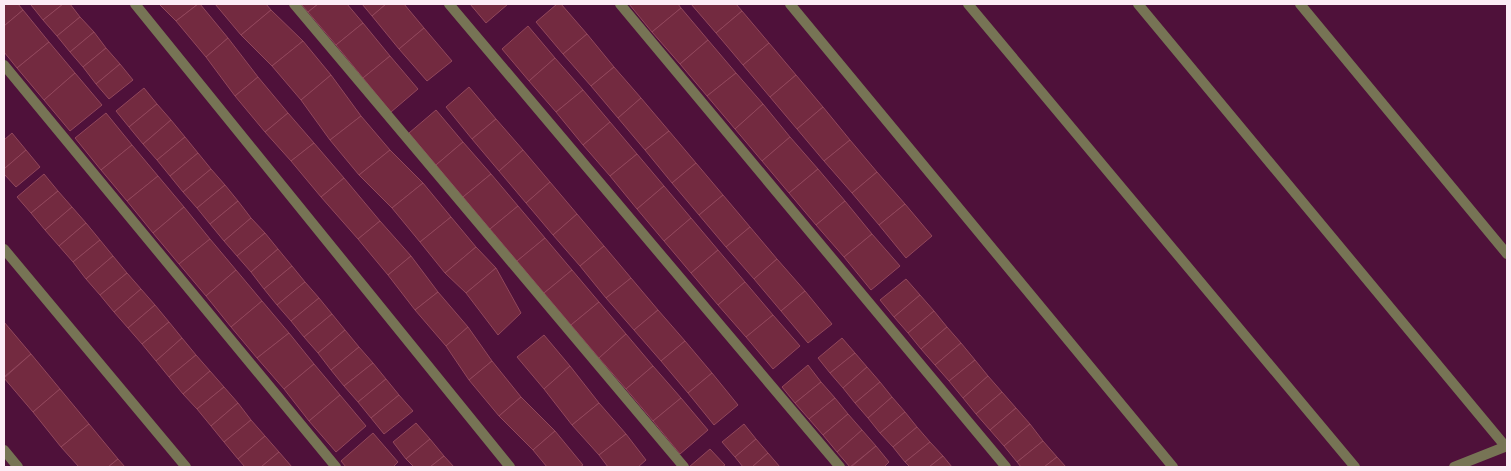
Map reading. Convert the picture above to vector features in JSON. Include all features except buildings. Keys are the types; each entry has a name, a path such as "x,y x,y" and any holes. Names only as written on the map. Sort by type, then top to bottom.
{"street":[{"path":"135,4 510,467"},
{"path":"294,4 684,467"},
{"path":"449,4 840,467"},
{"path":"620,4 1006,467"},
{"path":"790,4 1173,467"},
{"path":"968,4 1355,467"},
{"path":"1138,4 1507,447 1454,467"},
{"path":"1300,4 1507,254"},
{"path":"4,65 336,467"},
{"path":"4,249 186,467"},
{"path":"4,450 18,467"}]}
